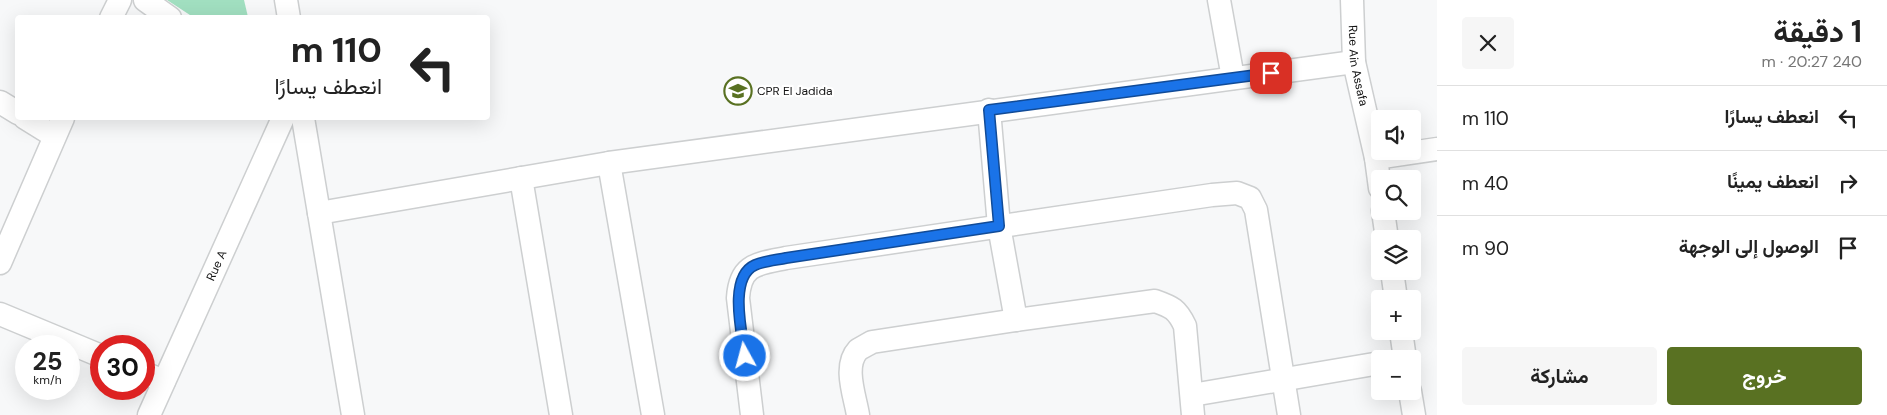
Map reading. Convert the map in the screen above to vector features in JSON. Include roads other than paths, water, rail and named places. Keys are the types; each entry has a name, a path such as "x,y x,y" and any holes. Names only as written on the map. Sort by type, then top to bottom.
{"street":[{"path":"112,15 120,0"},
{"path":"145,0 166,15"},
{"path":"286,0 288,15"},
{"path":"1219,0 1233,78"},
{"name":"Rue Ain Assafa","path":"1352,0 1354,62 1371,136"},
{"path":"319,214 609,162 1354,62"},
{"path":"0,102 15,111"},
{"path":"989,110 999,226 1016,320"},
{"path":"0,263 59,127 33,120"},
{"name":"Rue A","path":"155,375 282,120"},
{"path":"303,120 353,415"},
{"path":"1421,151 1437,148"},
{"path":"609,162 653,415"},
{"path":"520,178 561,415"},
{"path":"752,415 738,298 739,285 743,274 754,265 786,258 999,226 1237,193 1250,198 1256,210 1289,415"},
{"path":"858,415 850,368 853,357 859,349 872,342 1134,303 1155,301 1179,312 1185,326 1192,405 1283,379 1371,365"},
{"path":"0,314 90,351"},
{"name":"Rue A","path":"149,415 151,400"},
{"path":"1412,400 1414,415"}],"place":[{"name":"CPR El Jadida","path":"738,91"}]}
